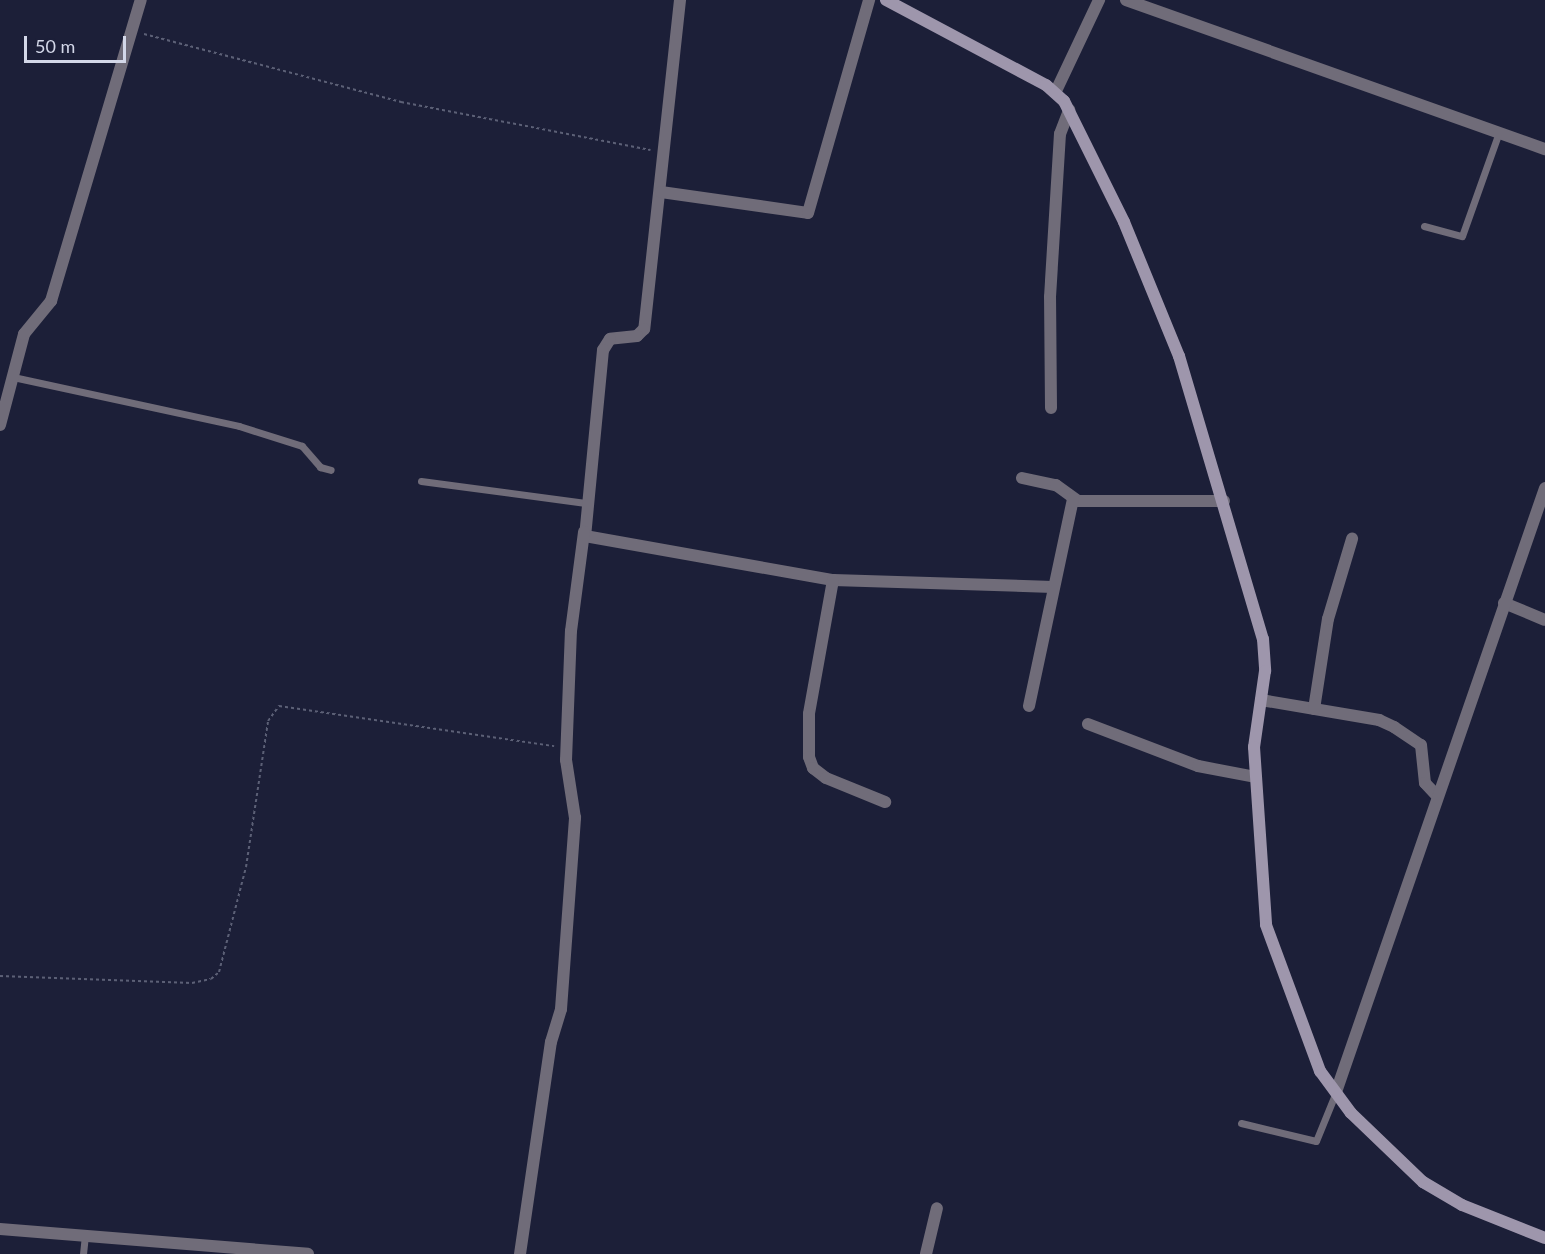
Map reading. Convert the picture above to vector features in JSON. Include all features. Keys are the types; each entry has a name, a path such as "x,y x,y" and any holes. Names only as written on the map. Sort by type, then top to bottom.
{"street":[{"path":"0,425 24,334 51,301 141,0"},
{"path":"520,1254 551,1042 561,1009 575,818 566,748 571,632 603,350 610,339 637,336 644,329 661,192 680,0"},
{"path":"661,192 808,213 869,0"},
{"path":"885,0 1056,91 1069,110 1124,222 1179,356 1224,501 1263,639 1256,777 1266,925 1316,1060 1351,1113 1423,1182 1461,1206 1545,1238"},
{"path":"1056,91 1099,0"},
{"path":"1126,0 1166,6 1545,149"},
{"path":"1051,408 1050,297 1060,134 1069,110"},
{"path":"1022,478 1056,484 1073,499 1096,503 1224,501"},
{"path":"1336,1092 1436,795 1545,488"},
{"path":"1029,706 1073,499"},
{"path":"584,532 593,541 833,580 1053,587"},
{"path":"1314,709 1328,619 1352,539"},
{"path":"833,580 809,714 809,756 813,768 826,778 885,802"},
{"path":"1504,603 1545,620"},
{"path":"1261,700 1379,720 1416,739 1424,755 1425,783 1436,795"},
{"path":"1089,724 1198,765 1256,777"},
{"path":"926,1254 937,1208"},
{"path":"0,1229 308,1254"}],"lane":[{"path":"1424,226 1454,236 1465,232 1499,132"},
{"path":"13,377 250,429 302,446 320,468 331,470"},
{"path":"420,481 586,503"},
{"path":"1240,1123 1316,1141 1336,1092"},
{"path":"83,1254 85,1236"}],"path":[{"path":"132,31 401,102 665,153"},
{"path":"0,976 192,982 211,979 219,972 246,867 268,721 279,706 566,748"}]}
